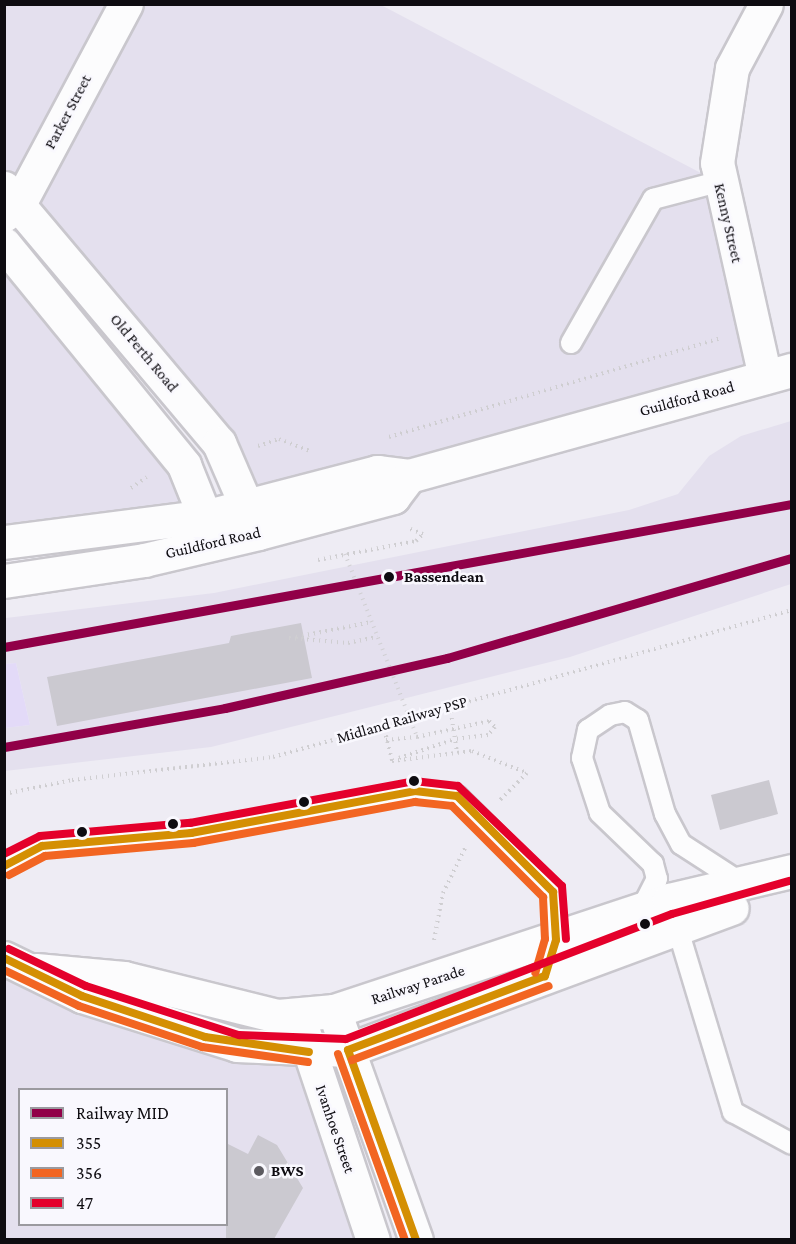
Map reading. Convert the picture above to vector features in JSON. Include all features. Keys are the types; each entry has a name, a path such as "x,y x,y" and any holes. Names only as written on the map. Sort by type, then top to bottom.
{"main road":[{"name":"Parker Street","path":"9,202 126,4"},
{"name":"Kenny Street","path":"766,4 732,68 719,134 718,182 753,329 778,373"},
{"name":"Old Perth Road","path":"9,202 219,443 252,520"},
{"path":"4,244 183,465 211,529"},
{"name":"Guildford Road","path":"4,542 211,529 393,496 409,476 778,373"},
{"name":"Guildford Road","path":"4,581 144,560 211,529"},
{"name":"Railway Parade","path":"36,970 124,978 209,1003 300,1018 334,1011 556,940 662,912 792,871"},
{"name":"Railway Parade","path":"4,958 36,970 82,996 204,1037 309,1052 348,1050 545,976 662,912 792,891"},
{"path":"334,1011 416,1239"},
{"name":"Ivanhoe Street","path":"300,1018 309,1052 373,1239"}],"lane":[{"path":"572,343 653,199 718,182"},
{"path":"745,885 681,844 665,814 638,720 625,712 610,715 588,730 582,758 600,813 653,864 662,912 733,1112 792,1144"},
{"path":"4,866 42,846 191,833 416,791 457,796 553,892 556,940 545,976"}],"path":[{"path":"378,440 753,329"},
{"path":"301,448 315,453"},
{"path":"318,560 416,541 423,534 402,531"},
{"path":"345,554 417,737"},
{"name":"Midland Railway PSP","path":"4,794 72,780 273,757 383,724 707,638 792,610"},
{"path":"372,622 289,638 348,643 377,637"},
{"path":"450,706 457,753"},
{"path":"386,740 417,737 489,721 495,727 488,735 455,739 392,761"},
{"path":"383,724 392,761"},
{"path":"392,761 472,751 526,773 480,819 443,893 432,949"}],"shaded area":[{"path":"4,5 381,5 718,182 765,377 246,506 5,188"},
{"path":"4,244 208,516 5,541"},
{"path":"791,421 791,584 570,657 211,747 5,771 4,728 30,725 16,663 5,664 6,618 214,593 629,510 678,494 709,456 741,436"},
{"path":"16,663 30,725 5,728 5,664"},
{"path":"5,958 309,1052 373,1240 5,1240"}],"building":[{"path":"301,623 312,678 57,726 47,677 229,643 231,636"},
{"path":"769,780 778,814 720,830 711,795"},
{"name":"BWS","path":"258,1135 277,1145 303,1188 274,1239 226,1239 228,1144 248,1154"}],"rail line":[{"name":"MID","path":"4,647 792,504"},
{"name":"MID","path":"4,747 225,708 447,658 792,558"}],"transit line":[{"name":"47","path":"4,854 40,836 190,823 414,781 458,786 562,886 566,939"},
{"name":"355","path":"4,866 42,846 191,833 415,791 457,796 553,892 556,940 545,976"},
{"name":"356","path":"9,875 45,856 193,843 415,802 452,806 543,897 545,939 535,973"},
{"name":"47","path":"9,949 86,986 239,1035 346,1039 672,914 789,881"},
{"name":"355","path":"4,958 82,996 205,1037 309,1052"},
{"name":"356","path":"4,970 79,1006 202,1047 308,1062"},
{"name":"355","path":"348,1050 545,976"},
{"name":"356","path":"352,1060 549,986"},
{"name":"355","path":"348,1050 416,1240"},
{"name":"356","path":"338,1054 405,1240"}],"place":[{"name":"Bassendean","path":"389,577"},
{"name":"BWS","path":"259,1171"}]}
